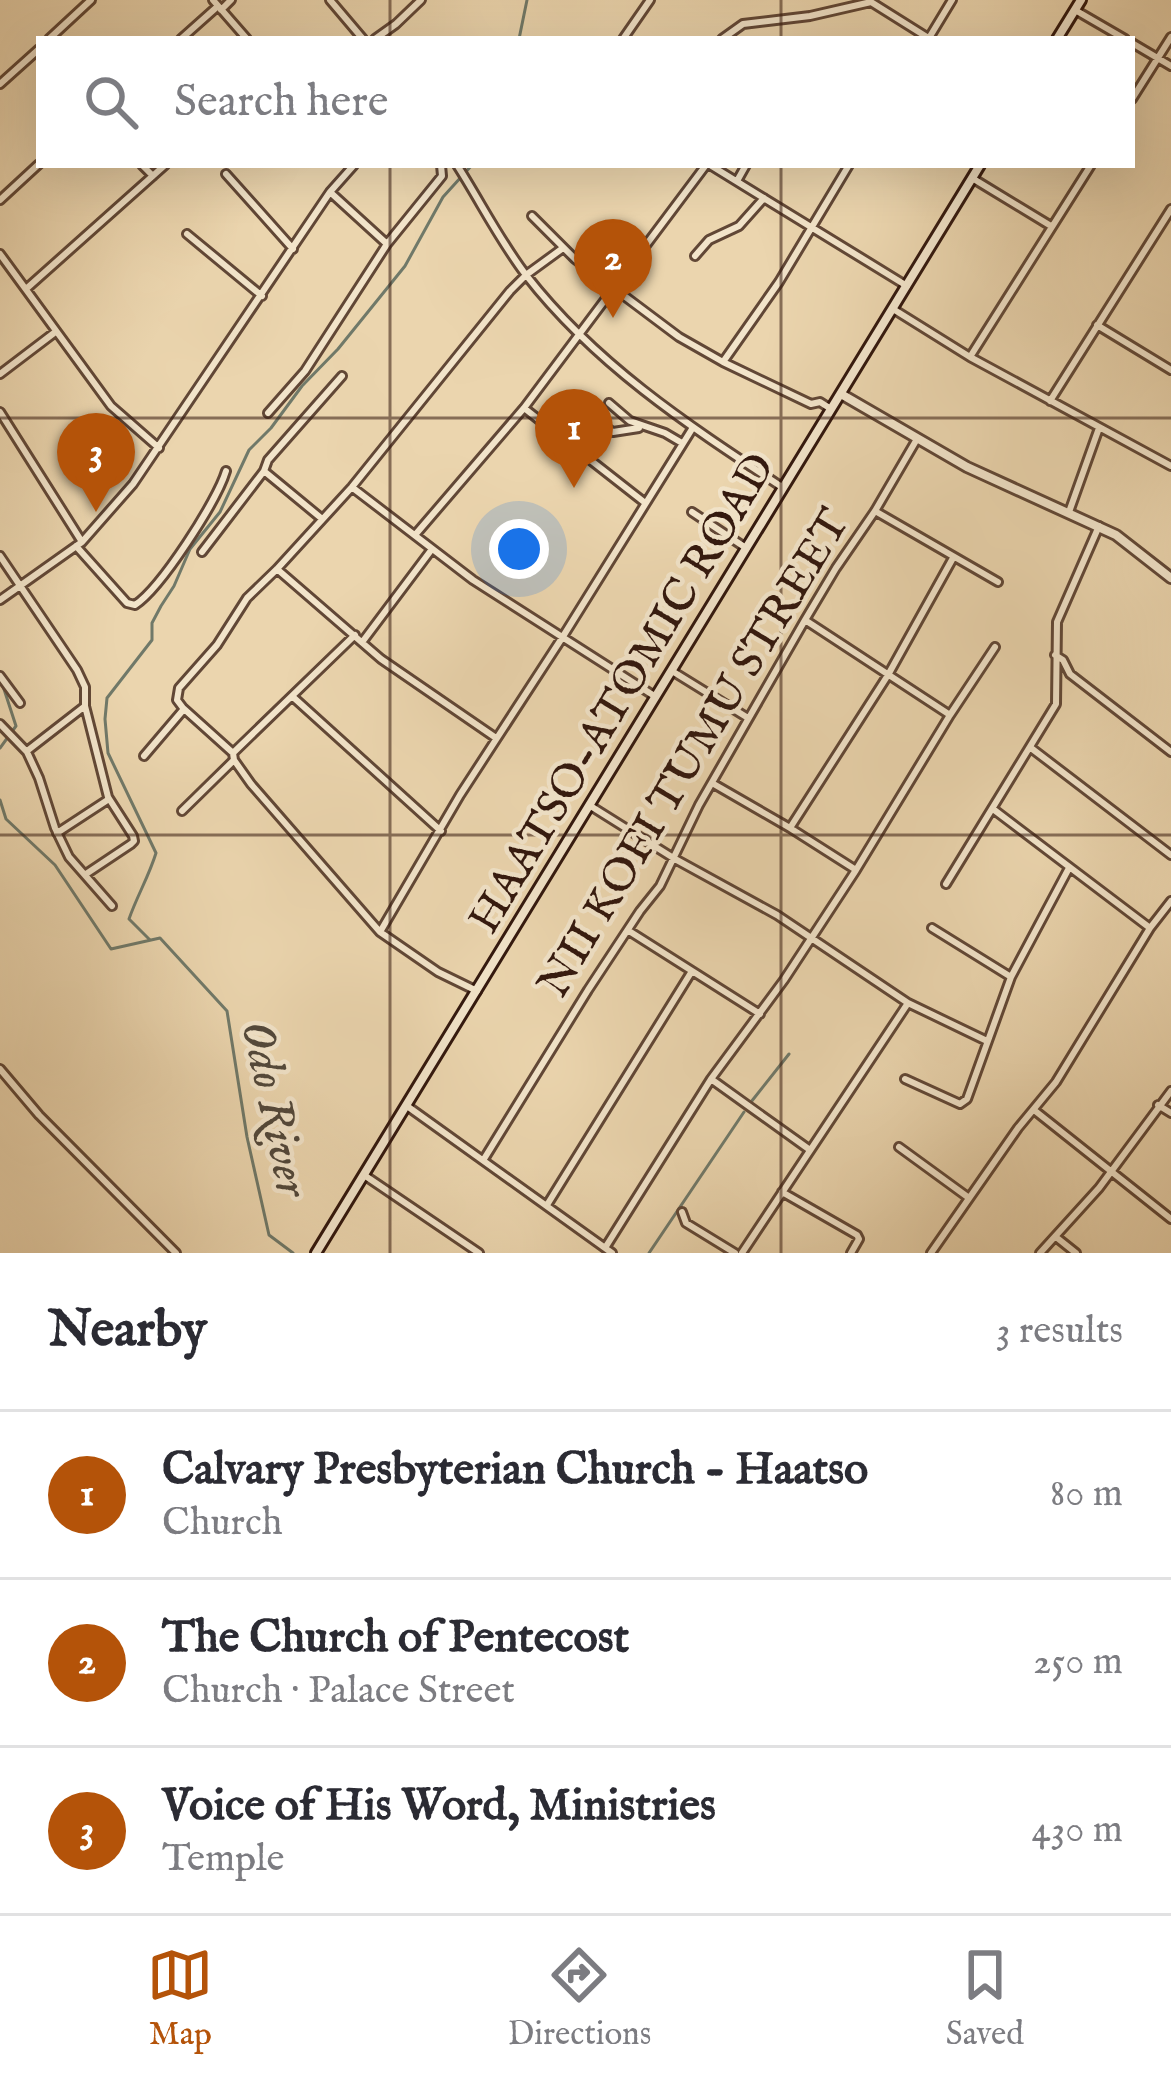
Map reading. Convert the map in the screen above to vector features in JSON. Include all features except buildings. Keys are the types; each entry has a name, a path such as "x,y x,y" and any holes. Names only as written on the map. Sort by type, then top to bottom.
{"main road":[{"path":"1059,36 1081,0"},
{"name":"HAATSO-ATOMIC ROAD","path":"316,1253 978,168"},
{"path":"841,394 990,478 1099,526 1171,578"}],"street":[{"path":"52,36 91,0"},
{"path":"184,36 217,5 231,0"},
{"path":"330,0 360,36"},
{"path":"379,36 421,0"},
{"path":"625,36 650,0"},
{"path":"931,36 952,0"},
{"path":"726,36 743,24 871,2 924,36"},
{"path":"217,5 244,36"},
{"path":"1075,10 1120,36"},
{"path":"1135,94 1171,37"},
{"path":"1135,45 1171,66"},
{"path":"0,85 36,52"},
{"path":"0,200 36,167"},
{"path":"145,168 153,176"},
{"path":"26,289 162,168"},
{"path":"0,600 79,544 121,499 330,192 351,168"},
{"path":"268,413 315,356 387,244 442,176 441,168"},
{"path":"459,168 526,275 581,334 629,380 692,429 782,487"},
{"path":"415,536 524,409 706,168"},
{"path":"713,168 907,286"},
{"path":"737,181 744,168"},
{"path":"722,362 779,282 847,168"},
{"path":"970,357 1089,168"},
{"path":"226,174 293,249"},
{"path":"972,178 1052,226"},
{"path":"330,192 387,244"},
{"path":"694,256 709,240 740,226 764,198"},
{"path":"1050,401 1171,208"},
{"path":"532,216 563,248 679,337 722,362 831,409"},
{"path":"188,234 262,296"},
{"path":"477,992 380,932 251,784 234,757 177,700 182,683 217,645 247,598 352,487 497,306 526,275 563,248"},
{"path":"0,254 111,406 159,448"},
{"path":"893,309 970,357 1171,466"},
{"path":"1097,325 1171,370"},
{"path":"0,374 55,332"},
{"path":"202,552 268,460 342,376"},
{"path":"609,403 631,421 682,443"},
{"path":"524,409 644,502"},
{"path":"0,412 79,544 128,603 142,599 159,580 215,498 226,471"},
{"path":"586,415 613,432 643,427"},
{"path":"1069,512 1099,428"},
{"path":"380,932 460,795 692,429"},
{"name":"NII KOFI TUMU STREET","path":"484,1159 675,859 748,718 917,440"},
{"path":"264,471 322,520"},
{"path":"352,487 432,549 656,697"},
{"path":"875,511 998,582"},
{"path":"692,512 746,548"},
{"path":"946,884 1056,704 1059,613 1099,526"},
{"path":"182,811 292,697 359,638 432,549"},
{"path":"0,556 85,687 85,706 109,799 134,841 86,874"},
{"path":"790,828 888,675 953,558"},
{"path":"277,569 416,685 496,738"},
{"path":"805,620 950,716"},
{"path":"407,1106 609,1250 711,1079 856,870 995,647"},
{"path":"1055,655 1070,674 1171,752"},
{"path":"672,671 748,718"},
{"path":"1057,682 1070,674"},
{"path":"0,676 20,703"},
{"path":"292,697 441,831"},
{"path":"27,751 85,706"},
{"path":"143,756 184,709"},
{"path":"0,724 27,751 69,857 112,906"},
{"path":"1030,747 1171,854"},
{"path":"712,783 856,870"},
{"path":"57,833 109,799"},
{"path":"589,805 777,915 908,1003 987,1041"},
{"path":"993,809 1150,928"},
{"path":"905,1078 964,1103 1011,977 1069,868"},
{"path":"931,1253 1018,1127 1056,1082 1171,901"},
{"path":"932,928 1011,977"},
{"path":"629,931 760,1014"},
{"path":"547,1205 692,971"},
{"path":"682,1212 686,1223 738,1253 908,1003"},
{"path":"0,1069 176,1253"},
{"path":"711,1079 810,1150"},
{"path":"1040,1253 1112,1171 1171,1090"},
{"path":"1158,1105 1171,1113"},
{"path":"1034,1110 1171,1219"},
{"path":"899,1147 969,1198"},
{"path":"364,1175 479,1253"},
{"path":"782,1192 856,1235 858,1244 851,1253"},
{"path":"1056,1237 1076,1253"}],"waterway":[{"path":"520,36 527,0"},
{"path":"150,940 129,919 156,853 108,753 107,698 152,640 152,623 190,549 220,512 249,450 405,266 443,197 469,168"},
{"name":"Odo River","path":"0,748 16,726 1,680"},
{"name":"Odo River","path":"0,800 6,819 55,865 111,949 160,938 227,1011 269,1235 293,1253"},
{"path":"751,1102 789,1054"},
{"path":"649,1253 744,1112"}],"place":[{"name":"The Church of Pentecost","path":"613,318"},
{"name":"Calvary Presbyterian Church - Haatso","path":"574,488"},
{"name":"Voice of His Word, Ministries","path":"96,512"}]}
